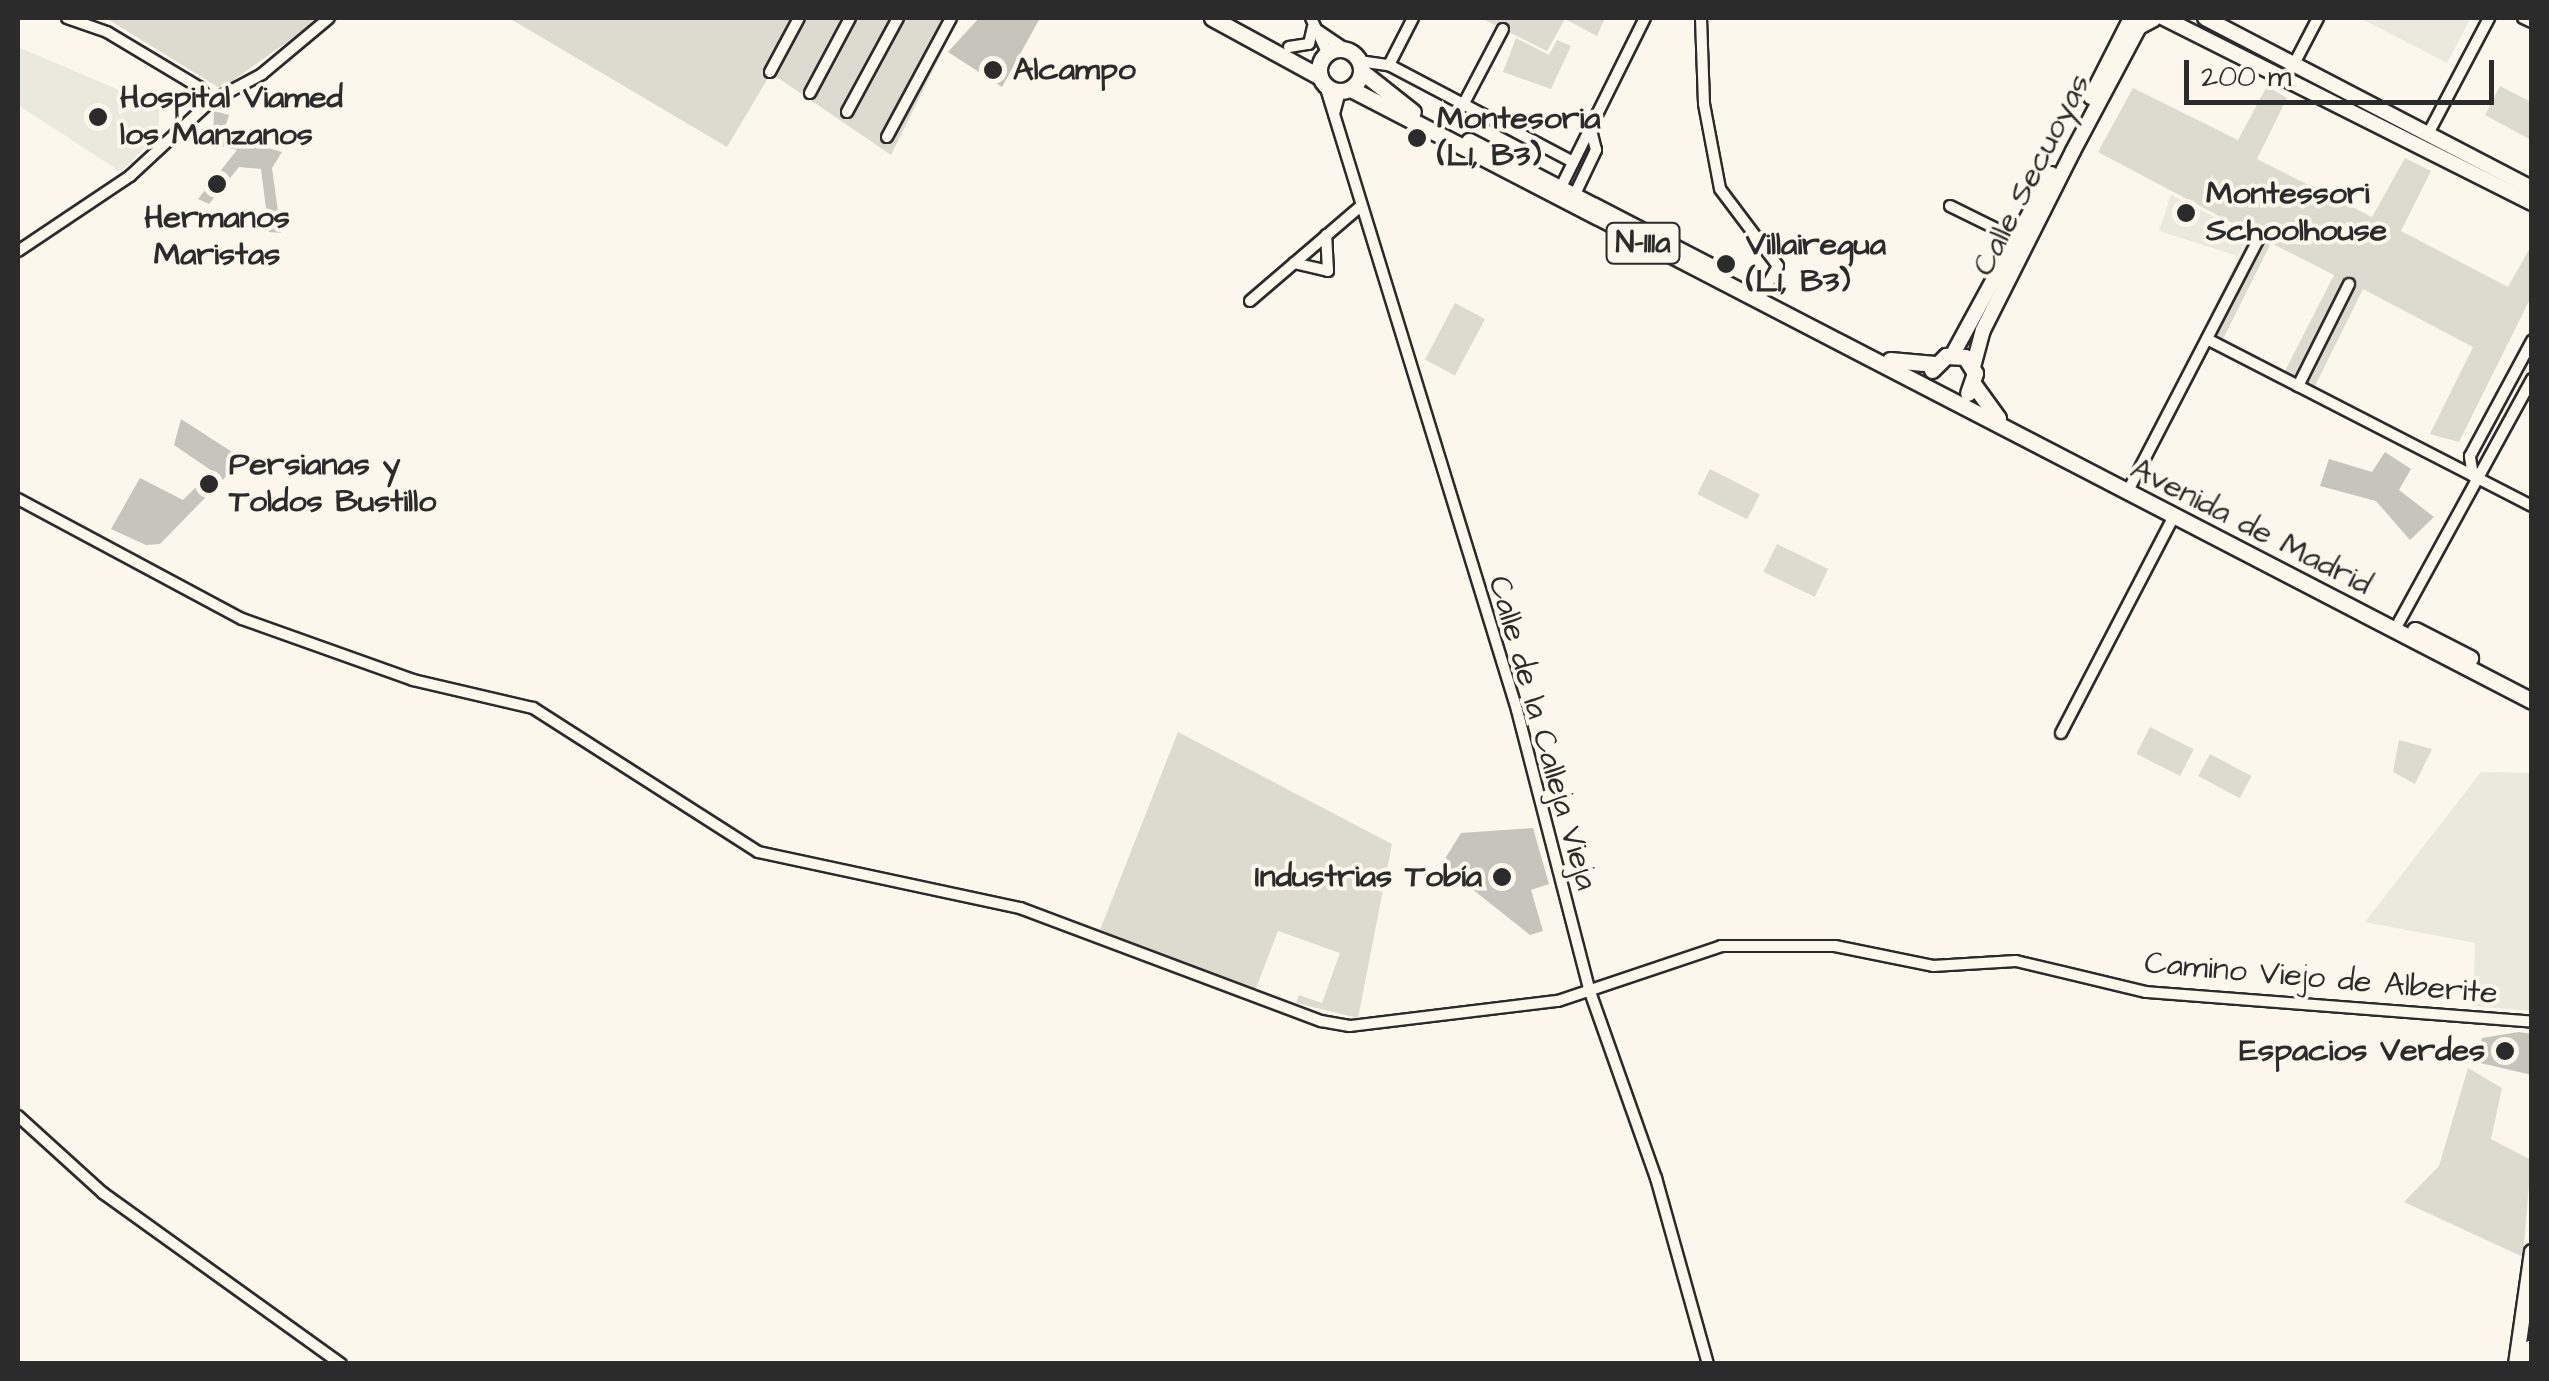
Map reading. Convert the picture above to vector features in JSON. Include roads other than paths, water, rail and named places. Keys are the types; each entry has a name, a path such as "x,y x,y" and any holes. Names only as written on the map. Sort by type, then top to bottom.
{"highway":[{"path":"2529,1364 2532,1349"}],"main road":[{"name":"Avenida de Madrid","path":"1212,18 1334,85 2532,701"},
{"path":"1234,18 1289,47 1325,56 1345,49"},
{"name":"Calle Secuoyas","path":"1952,354 2017,240 2132,18"},
{"path":"2145,18 2159,18 2532,203"},
{"name":"Calle Secuoyas","path":"1973,366 1983,330 2139,27 2159,18"},
{"path":"2206,18 2532,188"},
{"name":"N-111a","path":"1345,49 1395,102 1901,365 1935,364"},
{"path":"1325,56 1334,85 1360,66"},
{"path":"1952,354 1973,366 1974,385 1943,395 1935,364 1952,354"},
{"name":"Avenida de Madrid","path":"1974,385 1992,415 2532,690"},
{"path":"2516,1364 2532,1252"}],"street":[{"path":"68,18 123,41 199,87 210,102"},
{"path":"18,251 130,176 210,102 262,74 330,18"},
{"path":"770,72 800,18"},
{"path":"810,93 850,18"},
{"path":"847,112 898,18"},
{"path":"887,137 951,18"},
{"path":"1389,65 1412,18"},
{"path":"1568,191 1573,162 1645,18"},
{"path":"1701,18 1704,104 1720,189 1778,266 1762,294"},
{"path":"2294,64 2318,18"},
{"path":"2429,132 2488,18"},
{"path":"2522,18 2532,22"},
{"path":"1289,47 1309,44 1312,22"},
{"path":"1312,22 1345,49"},
{"path":"1312,22 1325,56"},
{"path":"1462,107 1504,29"},
{"path":"1360,66 1389,65 1462,107 1573,162"},
{"name":"Calle de la Calleja Vieja","path":"1334,85 1333,115 1517,710 1589,988 1650,1160 1708,1364"},
{"path":"1568,191 1596,150 1590,130"},
{"path":"1250,301 1360,206"},
{"path":"1950,206 2017,240"},
{"path":"1294,263 1328,272 1326,235"},
{"path":"2131,486 2260,236"},
{"path":"2298,386 2349,284"},
{"path":"2207,340 2532,506"},
{"path":"2473,476 2470,456 2532,342"},
{"path":"2400,622 2473,476 2489,464 2532,379"},
{"name":"Camino Viejo de Alberite","path":"18,498 258,625 413,680 533,708 758,852 1020,908 1292,1014 1336,1024 1558,1001 1721,946 1835,946 1933,966 2016,961 2146,992 2532,1022"},
{"path":"2061,733 2173,518"},
{"path":"18,1116 103,1193 341,1364"}],"place":[{"name":"Alcampo","path":"993,70"},
{"name":"Hospital Viamed los Manzanos","path":"98,117"},
{"name":"Montesoria (L1, B3)","path":"1417,138"},
{"name":"Hermanos Maristas","path":"217,184"},
{"name":"Montessori Schoolhouse","path":"2186,213"},
{"name":"Villairegua (L1, B3)","path":"1726,264"},
{"name":"Persianas y Toldos Bustillo","path":"209,484"},
{"name":"Industrias Tobía","path":"1502,877"},
{"name":"Espacios Verdes","path":"2505,1051"}]}
